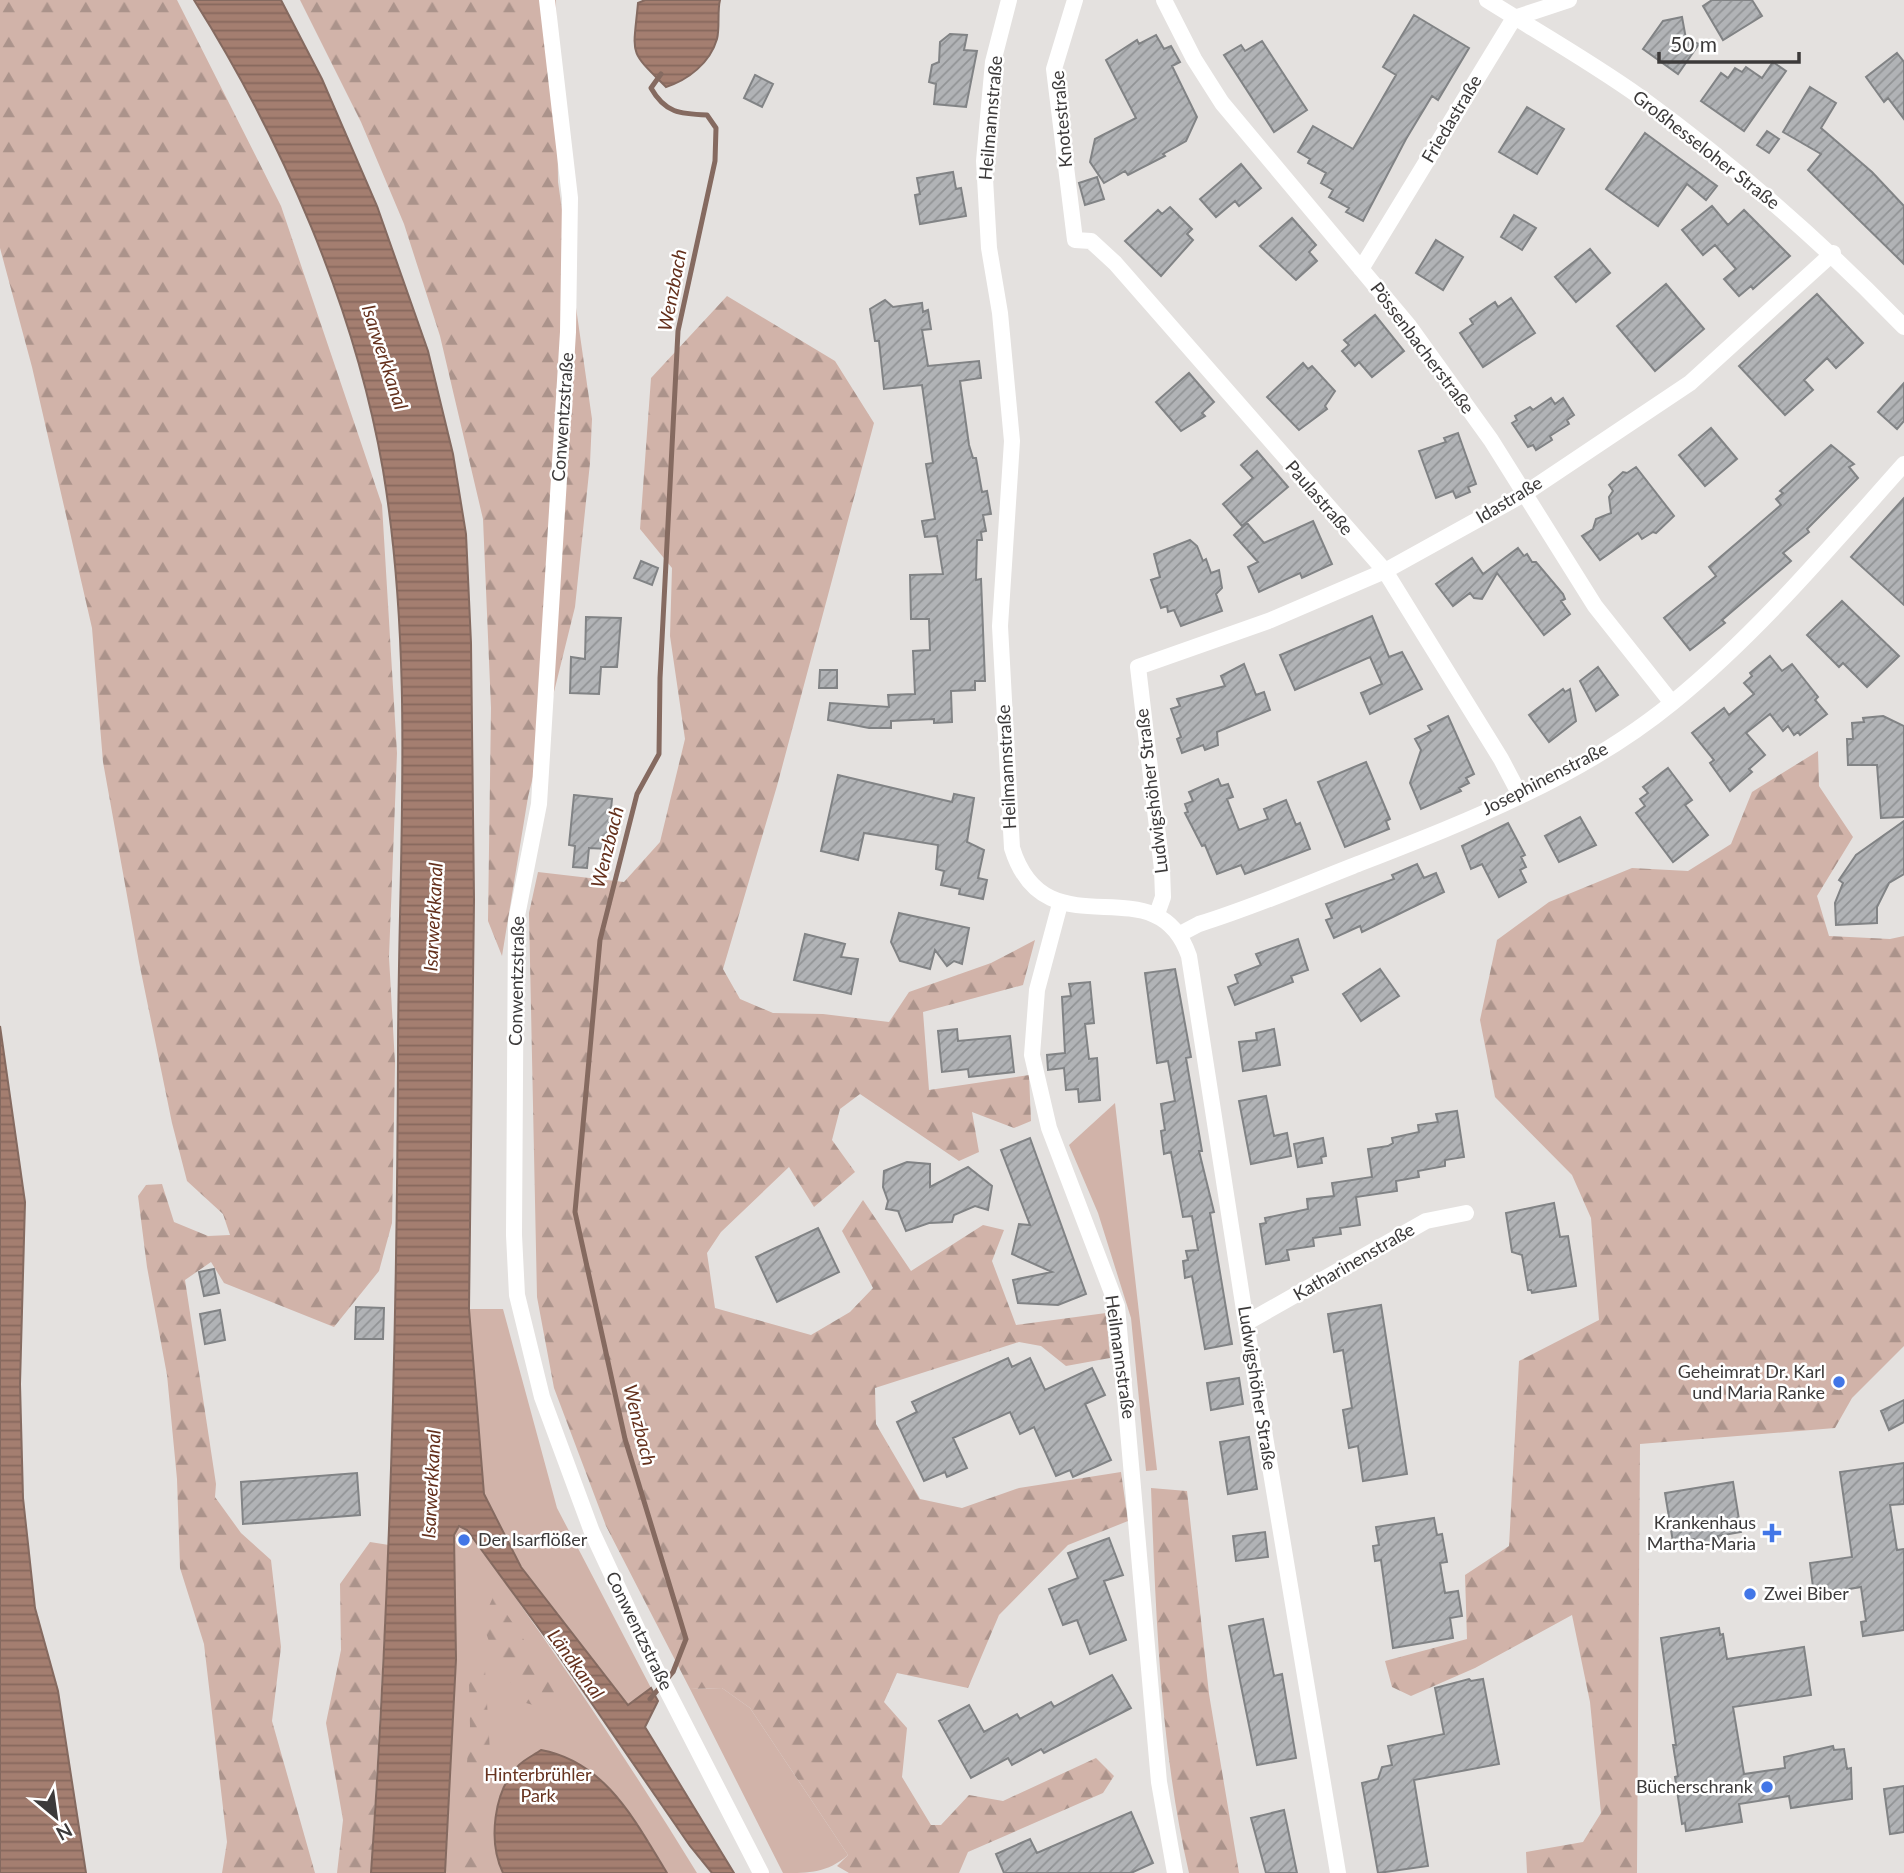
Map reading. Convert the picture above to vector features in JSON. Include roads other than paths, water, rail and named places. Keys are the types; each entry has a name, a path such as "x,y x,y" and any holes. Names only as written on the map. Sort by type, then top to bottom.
{"street":[{"name":"Conwentzstraße","path":"547,0 570,198 568,332 539,804 516,921 514,1235 517,1295 542,1397 592,1532 655,1667 761,1873"},
{"name":"Heilmannstraße","path":"1009,0 993,62 984,161 989,248 1000,313 1012,441 1000,626 1009,823 1014,856 1027,881 1035,891 1060,904 1037,990 1032,1055 1049,1128 1117,1306 1158,1782 1175,1873"},
{"name":"Knotestraße","path":"1075,0 1054,69 1075,240"},
{"name":"Pössenbacherstraße","path":"1164,0 1194,60 1222,103 1409,326 1491,440 1595,606 1672,703"},
{"name":"Großhesseloher Straße","path":"1487,0 1637,95 1730,164 1833,253 1904,327"},
{"path":"1514,18 1569,0"},
{"name":"Friedastraße","path":"1361,269 1514,18"},
{"name":"Paulastraße","path":"1075,240 1091,241 1123,271 1385,571 1495,748 1520,794"},
{"name":"Idastraße","path":"1138,667 1272,620 1385,571 1524,494 1690,383 1833,253"},
{"name":"Josephinenstraße","path":"1180,934 1199,923 1421,839 1595,759 1672,703 1813,568 1904,464"},
{"name":"Ludwigshöher Straße","path":"1138,667 1162,869 1163,897 1157,914"},
{"path":"1060,904 1127,908 1157,914 1180,934"},
{"name":"Ludwigshöher Straße","path":"1180,934 1189,956 1246,1323 1338,1873"},
{"name":"Katharinenstraße","path":"1246,1323 1426,1221 1466,1213"}],"water":[{"path":"194,0 281,0 322,79 377,206 428,351 453,454 466,534 471,643 474,899 469,1309 484,1494 521,1567 628,1705 651,1688 658,1701 645,1727 734,1873 712,1873 690,1846 557,1653 467,1530 459,1526 454,1535 456,1659 445,1873 371,1873 388,1567 396,1261 402,689 393,543 383,470 370,409 354,347 334,287 285,167 257,110"},
{"path":"645,0 720,0 714,48 704,63 690,75 666,87 639,58 636,51 638,3"},
{"path":"0,1026 25,1202 20,1384 23,1498 35,1608 58,1691 86,1873 0,1873"},
{"path":"541,1750 584,1767 601,1780 630,1814 667,1873 503,1873 498,1861 495,1832 503,1788 519,1765"}],"waterway":[{"name":"Wenzbach","path":"650,1699 673,1672 686,1639 625,1439 575,1212 600,940 637,794 659,754 660,678 678,331 715,161 716,128 707,115 681,113 662,103 651,88 661,74"}],"place":[{"name":"Geheimrat Dr. Karl und Maria Ranke","path":"1839,1382"},
{"name":"Krankenhaus Martha-Maria","path":"1772,1533"},
{"name":"Der Isarflößer","path":"464,1540"},
{"name":"Zwei Biber","path":"1750,1594"},
{"name":"Bücherschrank","path":"1767,1787"}],"water label":[{"name":"Isarwerkkanal","path":"385,357"},
{"name":"Isarwerkkanal","path":"433,917"},
{"name":"Isarwerkkanal","path":"431,1484"},
{"name":"Ländkanal","path":"576,1664"}],"park label":[{"name":"Hinterbrühler Park","path":"538,1785"}]}
